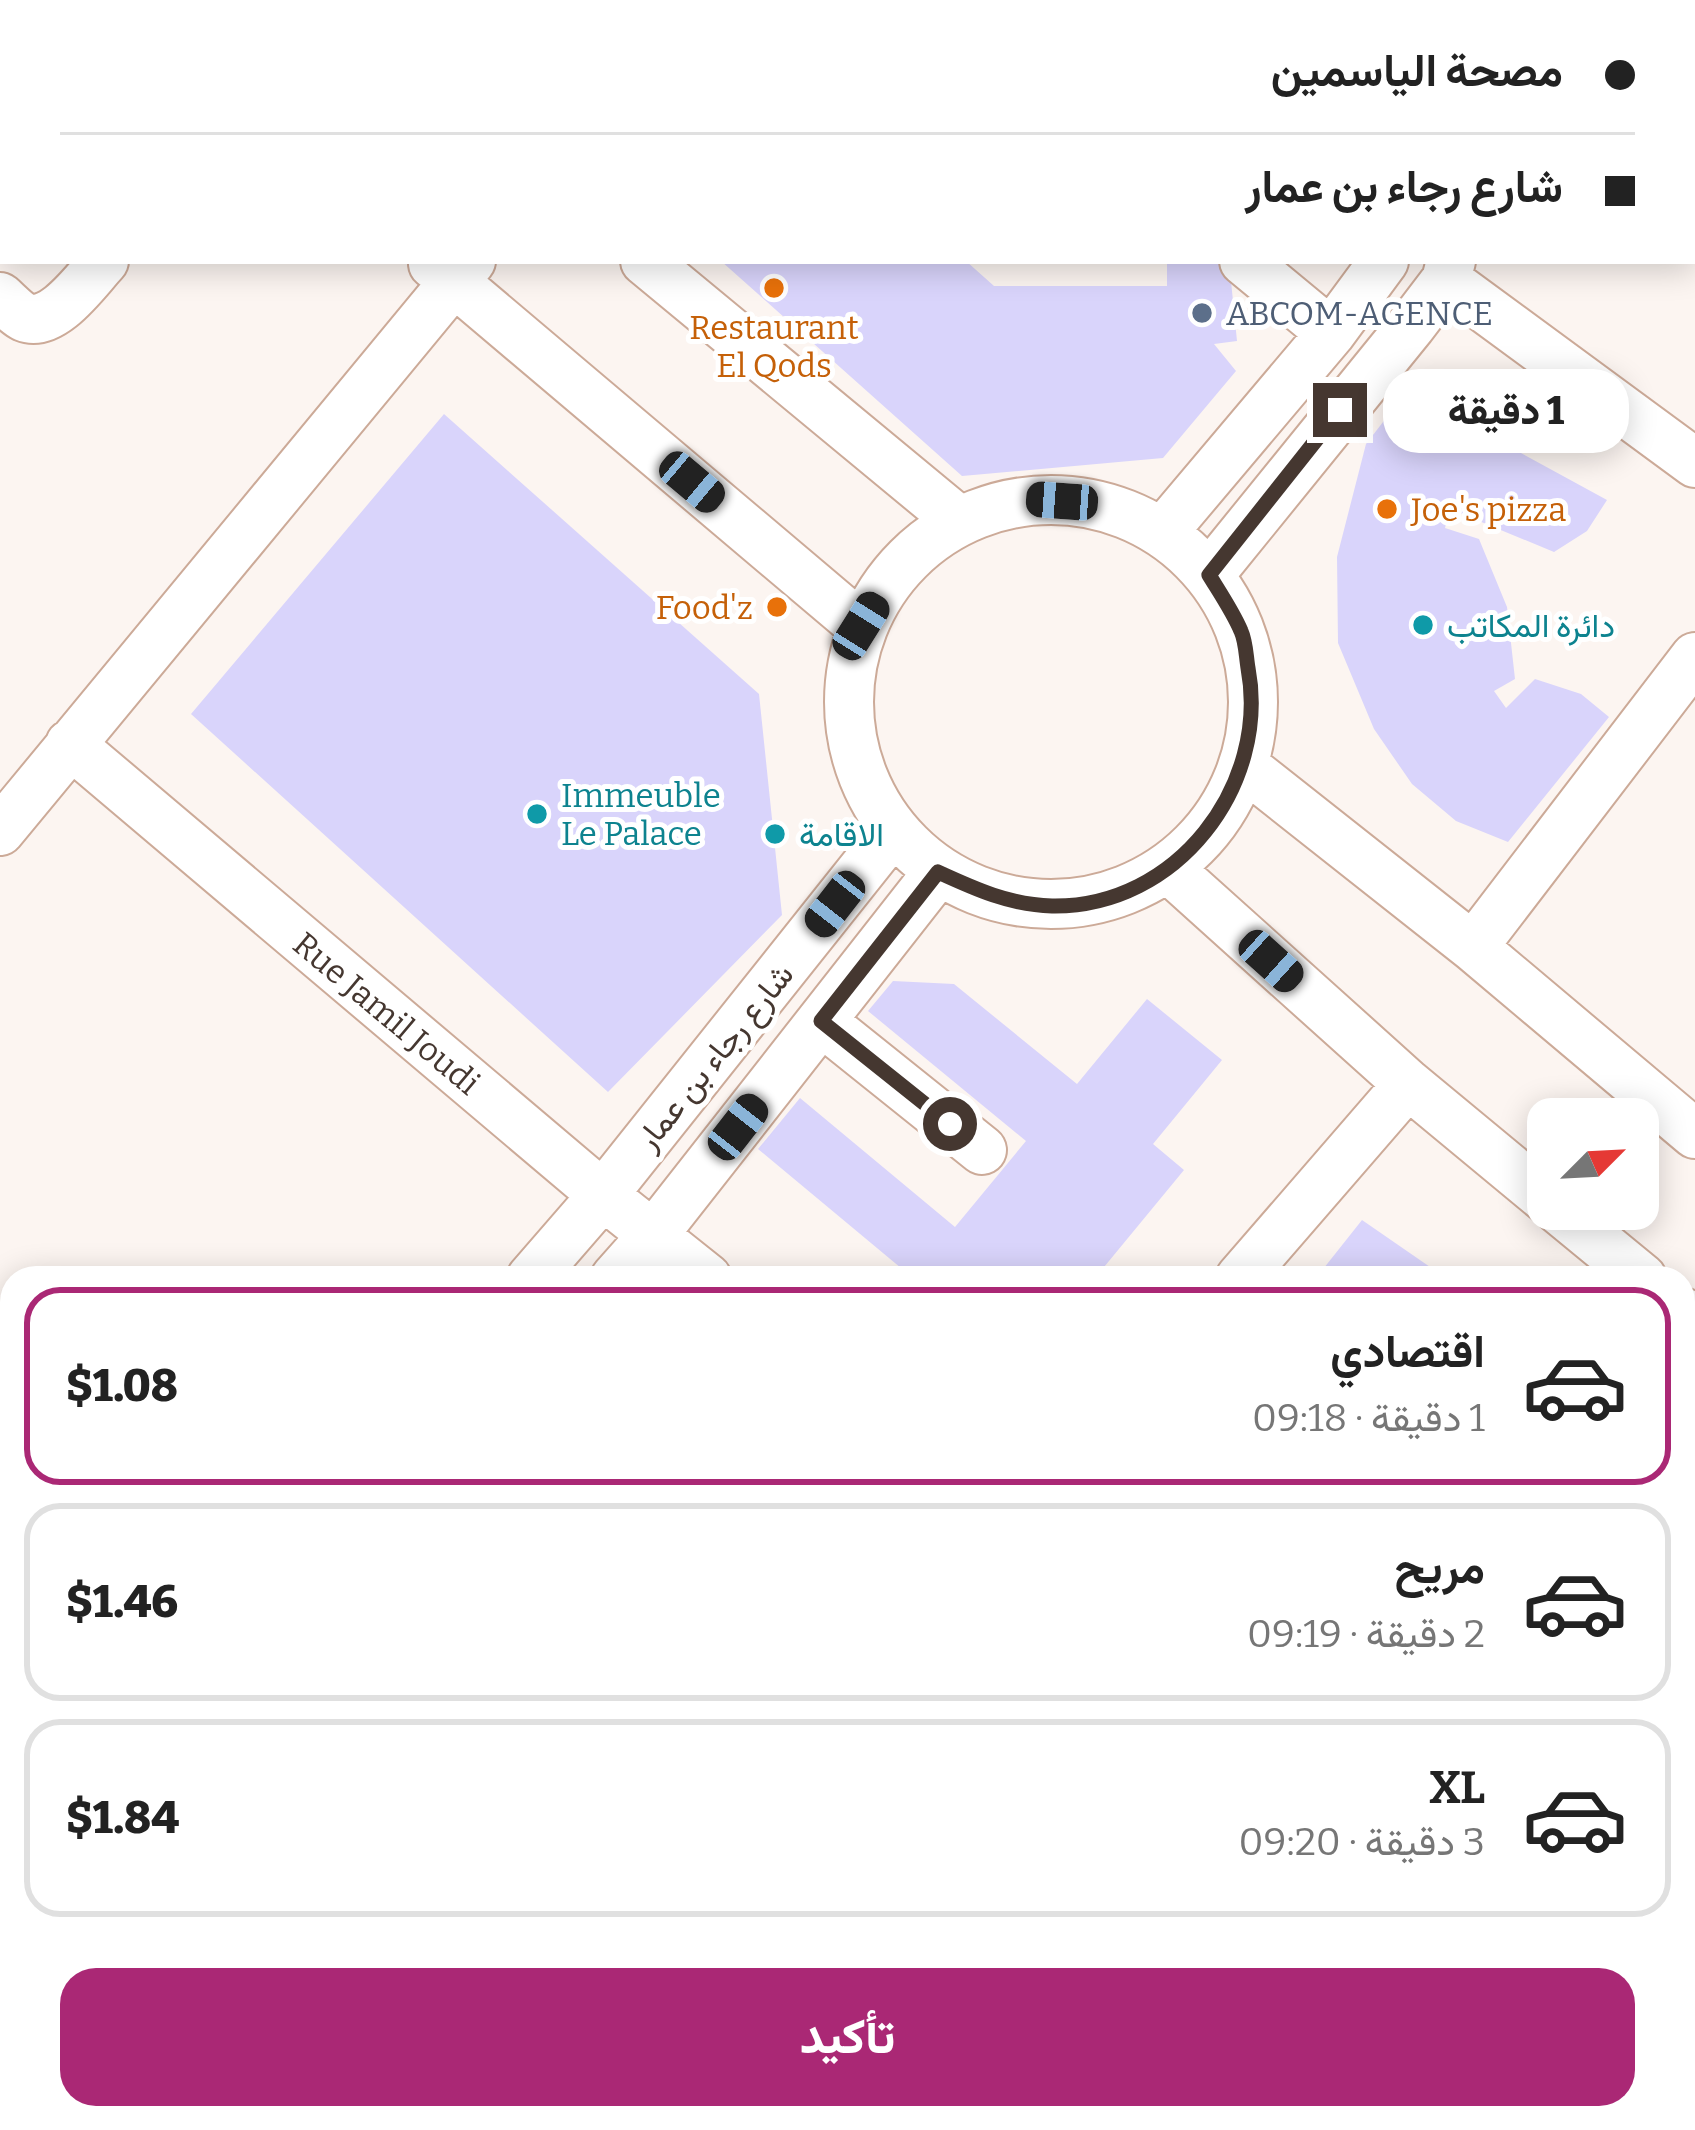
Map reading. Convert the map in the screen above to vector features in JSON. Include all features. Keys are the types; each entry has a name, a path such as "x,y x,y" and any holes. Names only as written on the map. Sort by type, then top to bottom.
{"street":[{"path":"0,298 26,318 43,318 65,302 97,264"},
{"path":"649,264 958,520"},
{"path":"1248,264 1330,333"},
{"path":"1163,532 1382,264"},
{"path":"0,831 452,268 861,626"},
{"path":"1209,575 1449,270 1695,464"},
{"path":"1027,499 1097,504 1163,532 1209,575 1242,634 1254,700 1244,766 1215,824 1169,868 1114,896 1054,906 994,898 938,872 893,831 858,768 847,697 861,626 900,564 958,520 1027,499"},
{"path":"1473,946 1695,657"},
{"name":"Rue Jamil Joudi","path":"70,744 602,1195 693,1266"},
{"path":"1244,766 1473,946 1695,1135"},
{"name":"شارع رجاء بن عمار","path":"541,1266 893,831"},
{"path":"1169,868 1408,1084 1527,1183"},
{"name":"شارع رجاء بن عمار","path":"626,1266 938,872"},
{"path":"821,1021 982,1150"},
{"path":"1250,1266 1408,1084"},
{"path":"1584,1230 1627,1266"}],"building":[{"path":"724,264 969,264 994,286 1167,286 1167,264 1229,264 1237,341 1214,344 1236,371 1163,458 962,476"},
{"name":"دائرة المكاتب","path":"1407,391 1607,500 1587,531 1554,552 1450,509 1445,528 1479,539 1507,607 1515,679 1494,691 1506,708 1535,679 1581,694 1609,717 1508,842 1456,821 1412,784 1374,729 1338,643 1337,557 1366,444"},
{"name":"Immeuble Le Palace","path":"444,414 759,694 782,915 608,1092 191,714"},
{"path":"893,981 954,984 1077,1084 1147,999 1222,1060 1153,1144 1184,1170 1105,1266 899,1266 758,1149 800,1098 955,1227 1026,1141 868,1011"},
{"path":"1362,1220 1429,1266 1326,1266"}],"place":[{"name":"Restaurant El Qods","path":"774,288"},
{"name":"ABCOM-AGENCE","path":"1202,313"},
{"name":"Joe's pizza","path":"1387,509"},
{"name":"Food'z","path":"777,607"},
{"name":"دائرة المكاتب","path":"1423,625"},
{"name":"Immeuble Le Palace","path":"537,814"},
{"name":"الاقامة","path":"775,834"}],"route":[{"path":"950,1124 821,1021 938,872 994,898 1054,906 1114,896 1169,868 1215,824 1244,766 1254,700 1242,634 1209,575 1340,410"}]}
